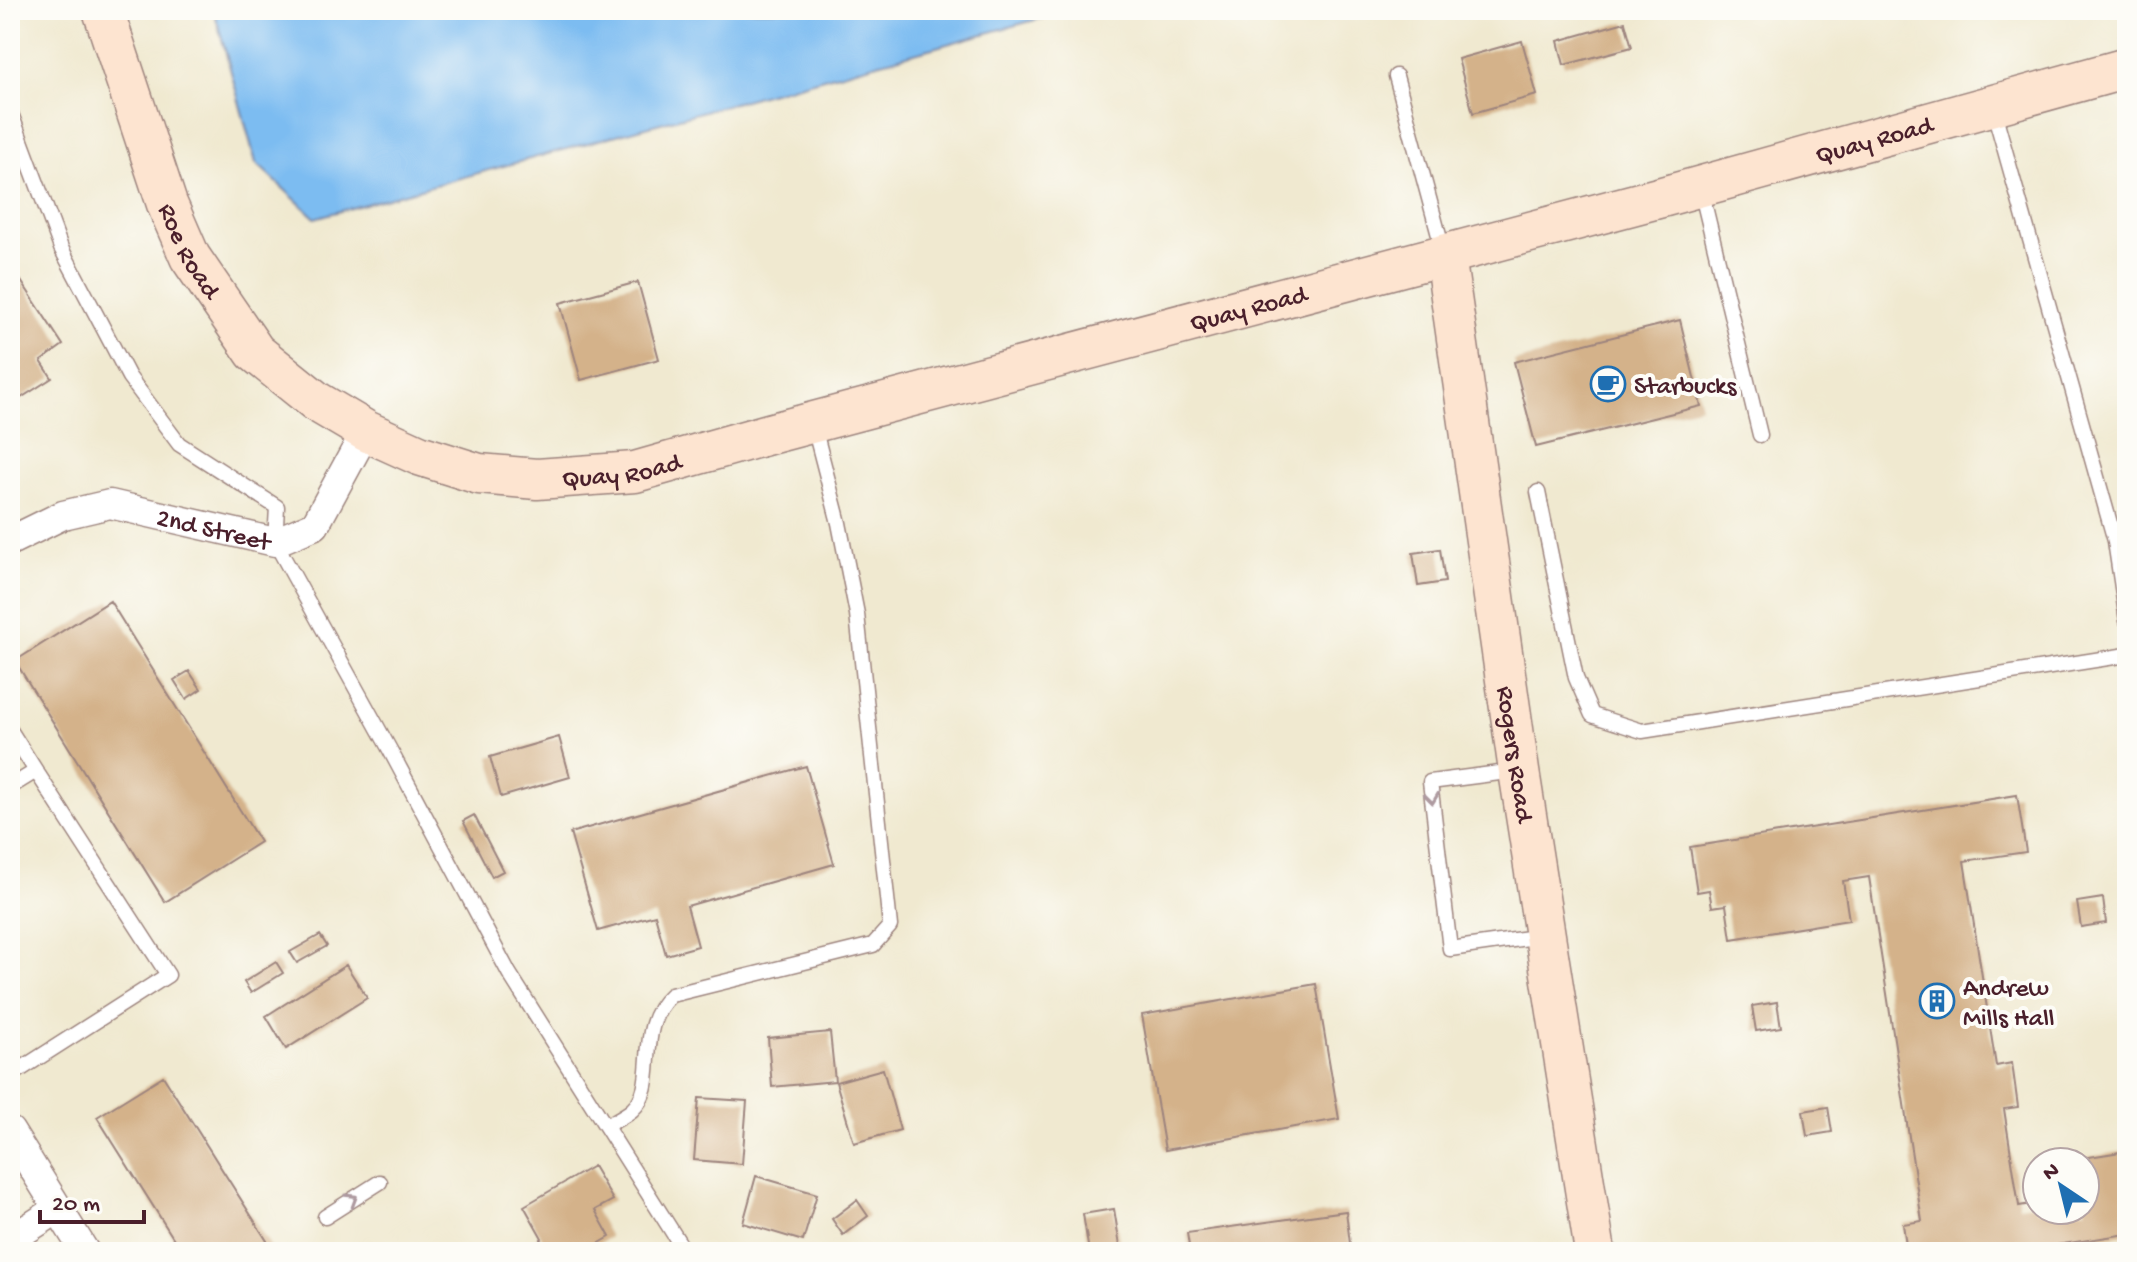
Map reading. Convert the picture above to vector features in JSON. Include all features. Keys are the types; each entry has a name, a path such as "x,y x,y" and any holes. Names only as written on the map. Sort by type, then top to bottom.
{"main road":[{"name":"Roe Road","path":"103,10 167,204 190,257 255,352 317,402 366,431"},
{"name":"Quay Road","path":"366,431 419,455 479,474 537,479 635,472 2127,68"},
{"name":"Rogers Road","path":"1445,255 1519,771 1595,1252"}],"street":[{"name":"2nd Street","path":"10,541 63,515 110,504 275,542 315,525 366,431"},
{"path":"10,1131 85,1252"},
{"path":"10,1240 58,1209"}],"lane":[{"path":"1396,76 1445,255"},
{"path":"1993,104 2115,541 2127,621"},
{"path":"10,111 61,248 129,377 179,444 277,507 275,542 509,973 685,1252"},
{"path":"1700,186 1760,435"},
{"path":"606,1126 633,1110 644,1094 651,1024 661,1004 671,995 873,945 890,926 857,614 839,523 813,423"},
{"path":"1538,492 1576,678 1592,715 1642,731 2127,655"},
{"path":"10,730 168,975 10,1076"},
{"path":"10,787 36,771"},
{"path":"1519,771 1430,782 1450,949 1546,935"},
{"path":"325,1217 380,1182"}],"water":[{"path":"214,10 1071,10 315,218 256,163"}],"building":[{"path":"1625,22 1632,47 1564,65 1558,41"},
{"path":"1522,41 1537,95 1473,113 1458,59"},
{"path":"10,264 63,345 41,361 52,378 10,405"},
{"path":"638,282 659,359 581,380 560,303"},
{"name":"Starbucks","path":"1680,320 1701,406 1536,447 1514,362"},
{"path":"1440,549 1445,582 1418,586 1413,553"},
{"path":"110,601 260,842 165,902 15,661"},
{"path":"189,671 201,689 186,699 174,680"},
{"path":"559,737 570,777 501,797 490,757"},
{"path":"806,766 834,864 687,906 698,946 666,955 655,915 598,931 570,833"},
{"name":"Andrew Mills Hall","path":"2017,795 2026,852 1964,861 1996,1066 2012,1063 2018,1107 2004,1109 2021,1206 2021,1226 2101,1226 2101,1155 2127,1151 2127,1234 2012,1252 1907,1252 1903,1224 1922,1221 1869,877 1843,881 1849,920 1731,939 1726,905 1712,907 1709,890 1697,892 1690,847"},
{"path":"474,815 503,871 492,877 463,821"},
{"path":"2103,898 2106,923 2081,927 2077,902"},
{"path":"320,935 327,946 297,963 290,952"},
{"path":"276,962 283,973 251,993 244,982"},
{"path":"346,965 367,998 286,1049 266,1016"},
{"path":"1316,984 1339,1119 1165,1150 1142,1015"},
{"path":"1777,1002 1781,1027 1756,1031 1752,1006"},
{"path":"830,1032 835,1081 772,1087 768,1038"},
{"path":"883,1069 900,1130 854,1143 836,1082"},
{"path":"163,1076 274,1252 182,1252 97,1117"},
{"path":"699,1098 747,1101 742,1164 694,1160"},
{"path":"1828,1107 1832,1132 1807,1136 1803,1111"},
{"path":"593,1166 613,1200 595,1210 610,1237 584,1252 547,1252 524,1206"},
{"path":"756,1176 817,1194 803,1241 743,1223"},
{"path":"857,1200 868,1216 843,1235 832,1219"},
{"path":"1114,1209 1121,1252 1089,1252 1083,1214"},
{"path":"1346,1211 1351,1252 1190,1252 1187,1233"}],"place":[{"name":"Starbucks","path":"1608,384"},
{"name":"Andrew Mills Hall","path":"1937,1001"}]}
